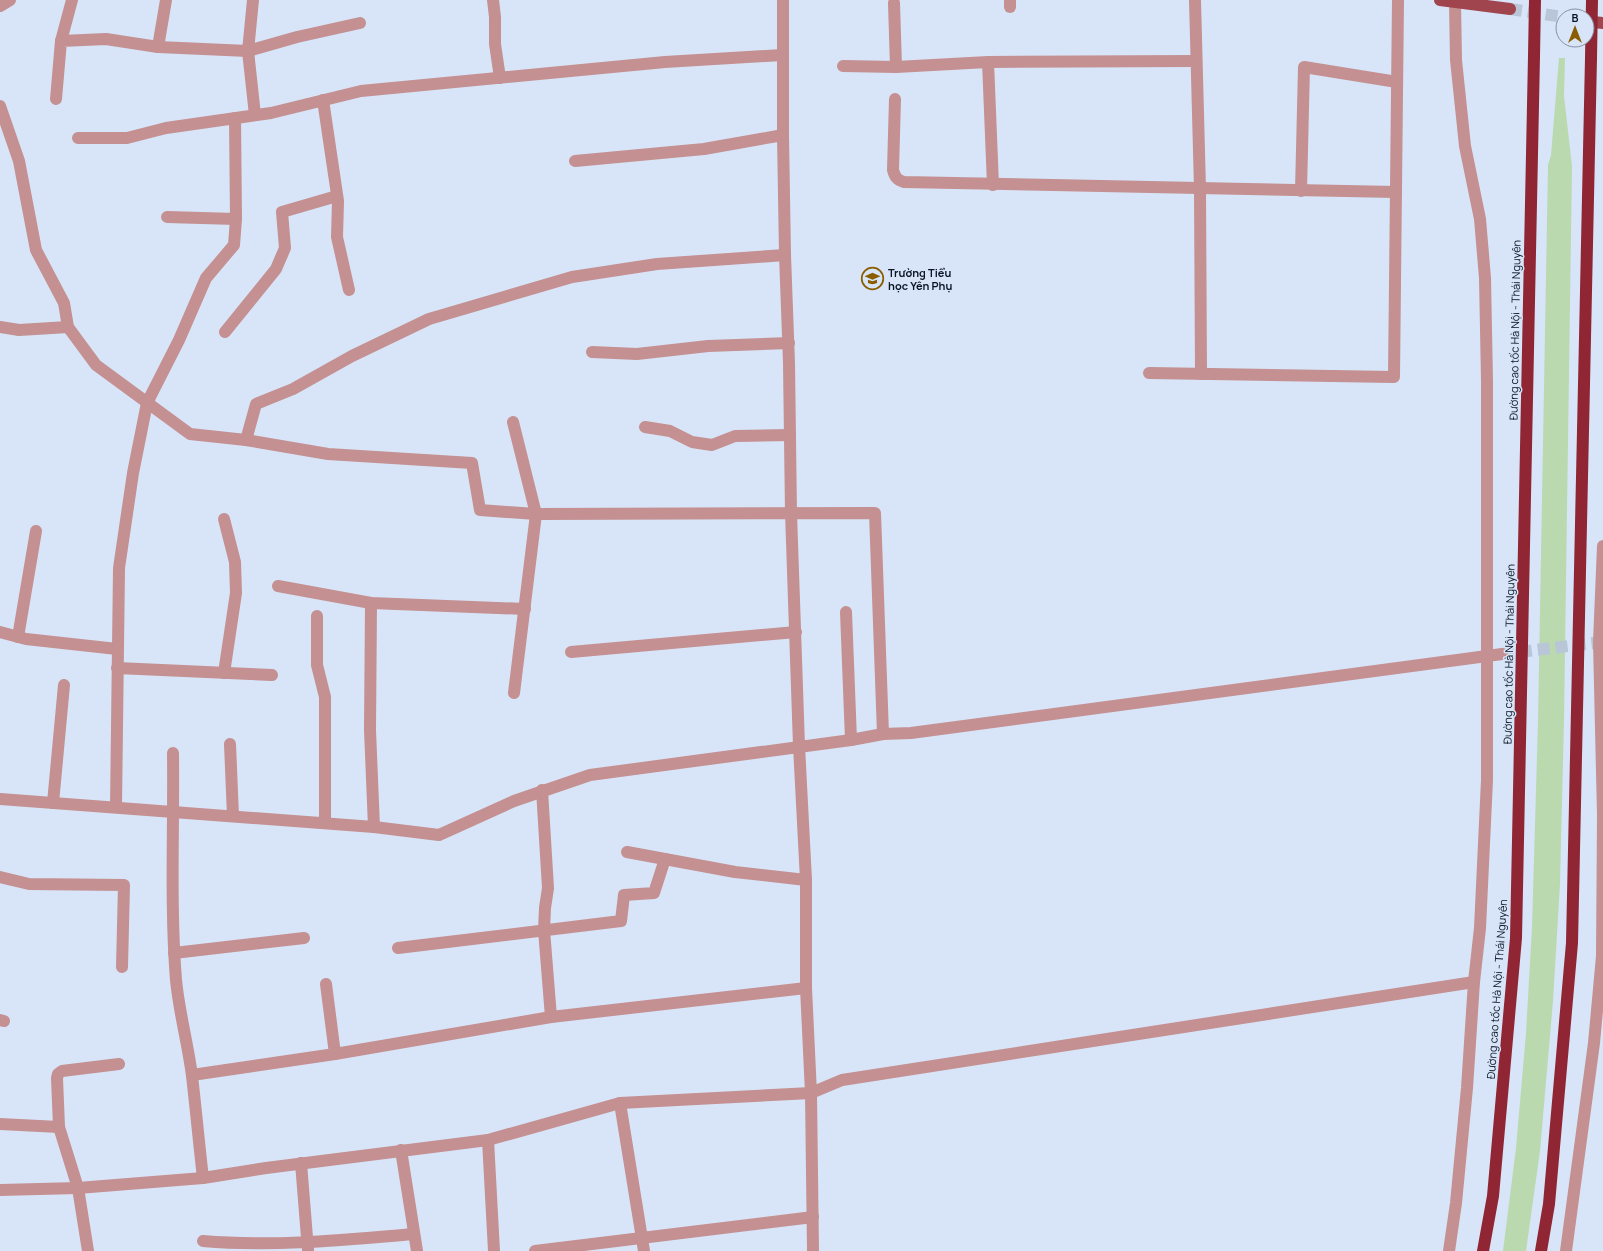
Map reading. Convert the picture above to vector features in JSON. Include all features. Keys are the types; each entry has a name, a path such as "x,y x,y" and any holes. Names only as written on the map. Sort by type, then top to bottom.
{"highway":[{"name":"Đường cao tốc Hà Nội - Thái Nguyên","path":"1483,1251 1493,1196 1516,938 1535,0"},
{"path":"1541,1251 1549,1204 1572,943 1592,0"}],"main road":[{"path":"1440,0 1510,9"}],"street":[{"path":"0,6 10,0"},
{"path":"56,99 61,41 72,0"},
{"path":"158,47 166,0"},
{"path":"252,0 248,51 255,115"},
{"path":"493,0 495,17 495,44 500,78"},
{"path":"783,0 782,55 785,255 789,344 790,435 799,746 806,880 806,988 811,1093 813,1251"},
{"path":"1195,0 1200,189 1201,374"},
{"path":"1149,373 1394,376 1398,0"},
{"path":"1449,1251 1456,1203 1467,1088 1474,982 1480,928 1487,780 1487,421 1485,278 1480,220 1465,146 1456,60 1455,2"},
{"path":"894,3 896,67"},
{"path":"61,41 106,39 158,47 248,51 298,37 360,23"},
{"path":"78,138 127,138 166,128 255,115 361,91 665,62 782,55"},
{"path":"843,66 896,67 988,62 1196,61"},
{"path":"988,62 993,184"},
{"path":"1301,191 1304,67 1397,82"},
{"path":"895,99 893,170 895,177 899,181 910,183 1396,192"},
{"path":"323,100 337,196 337,237 349,290"},
{"path":"0,106 19,161 36,250 64,303 68,327 96,366 190,434 246,440 328,454 472,463 480,510 536,514 875,513 883,734"},
{"path":"116,807 119,568 133,473 147,403 179,340 206,278 234,245 236,220 235,118"},
{"path":"575,161 704,149 783,135"},
{"path":"224,332 276,269 285,248 282,212 337,196"},
{"path":"167,217 236,220"},
{"path":"246,440 256,404 293,389 352,356 429,319 572,277 657,264 785,255"},
{"path":"0,327 18,330 68,327"},
{"path":"592,352 637,354 708,346 789,344"},
{"path":"513,422 536,514 514,693"},
{"path":"645,427 670,431 692,442 712,445 734,436 790,435"},
{"path":"224,520 235,562 236,593 224,674"},
{"path":"18,637 36,531"},
{"path":"1566,1251 1594,1043 1602,956 1603,815 1599,642 1603,546"},
{"path":"278,586 371,603 525,609"},
{"path":"371,603 370,730 374,827"},
{"path":"846,612 851,740"},
{"path":"317,616 317,665 325,697 325,823"},
{"path":"0,632 26,639 117,649"},
{"path":"571,652 796,632"},
{"path":"0,799 374,827 439,836 514,801 542,790 590,776 851,740 883,734 911,733 1502,654"},
{"path":"117,668 272,675"},
{"path":"53,803 64,685"},
{"path":"230,744 233,816"},
{"path":"173,753 174,812 172,880 176,983 192,1075 202,1178"},
{"path":"542,790 548,888 544,930 551,1017"},
{"path":"627,852 735,872 806,880"},
{"path":"398,948 621,921 624,895 654,893 665,859"},
{"path":"0,876 29,884 124,885 122,966"},
{"path":"174,953 304,938"},
{"path":"0,1190 78,1188 202,1178 301,1163 488,1140 620,1103 811,1093 842,1080 1474,982"},
{"path":"326,984 335,1054"},
{"path":"192,1075 335,1054 551,1017 806,988"},
{"path":"88,1251 78,1188 59,1127 58,1074 62,1071 119,1064"},
{"path":"620,1103 640,1238 644,1251"},
{"path":"0,1124 59,1127"},
{"path":"488,1140 494,1251"},
{"path":"401,1150 417,1251"},
{"path":"301,1163 308,1247"},
{"path":"535,1251 813,1217"},
{"path":"202,1241 236,1247 308,1247 414,1234"}],"green space":[{"path":"1559,58 1565,58 1564,96 1572,166 1564,720 1560,884 1553,1001 1540,1151 1526,1251 1503,1251 1516,1148 1526,1033 1532,927 1538,721 1548,165 1551,155"}],"tunnel":[{"path":"1510,9 1555,16"},
{"path":"1502,654 1594,643"}],"place":[{"name":"Trường Tiểu học Yên Phụ","path":"873,279"}]}
